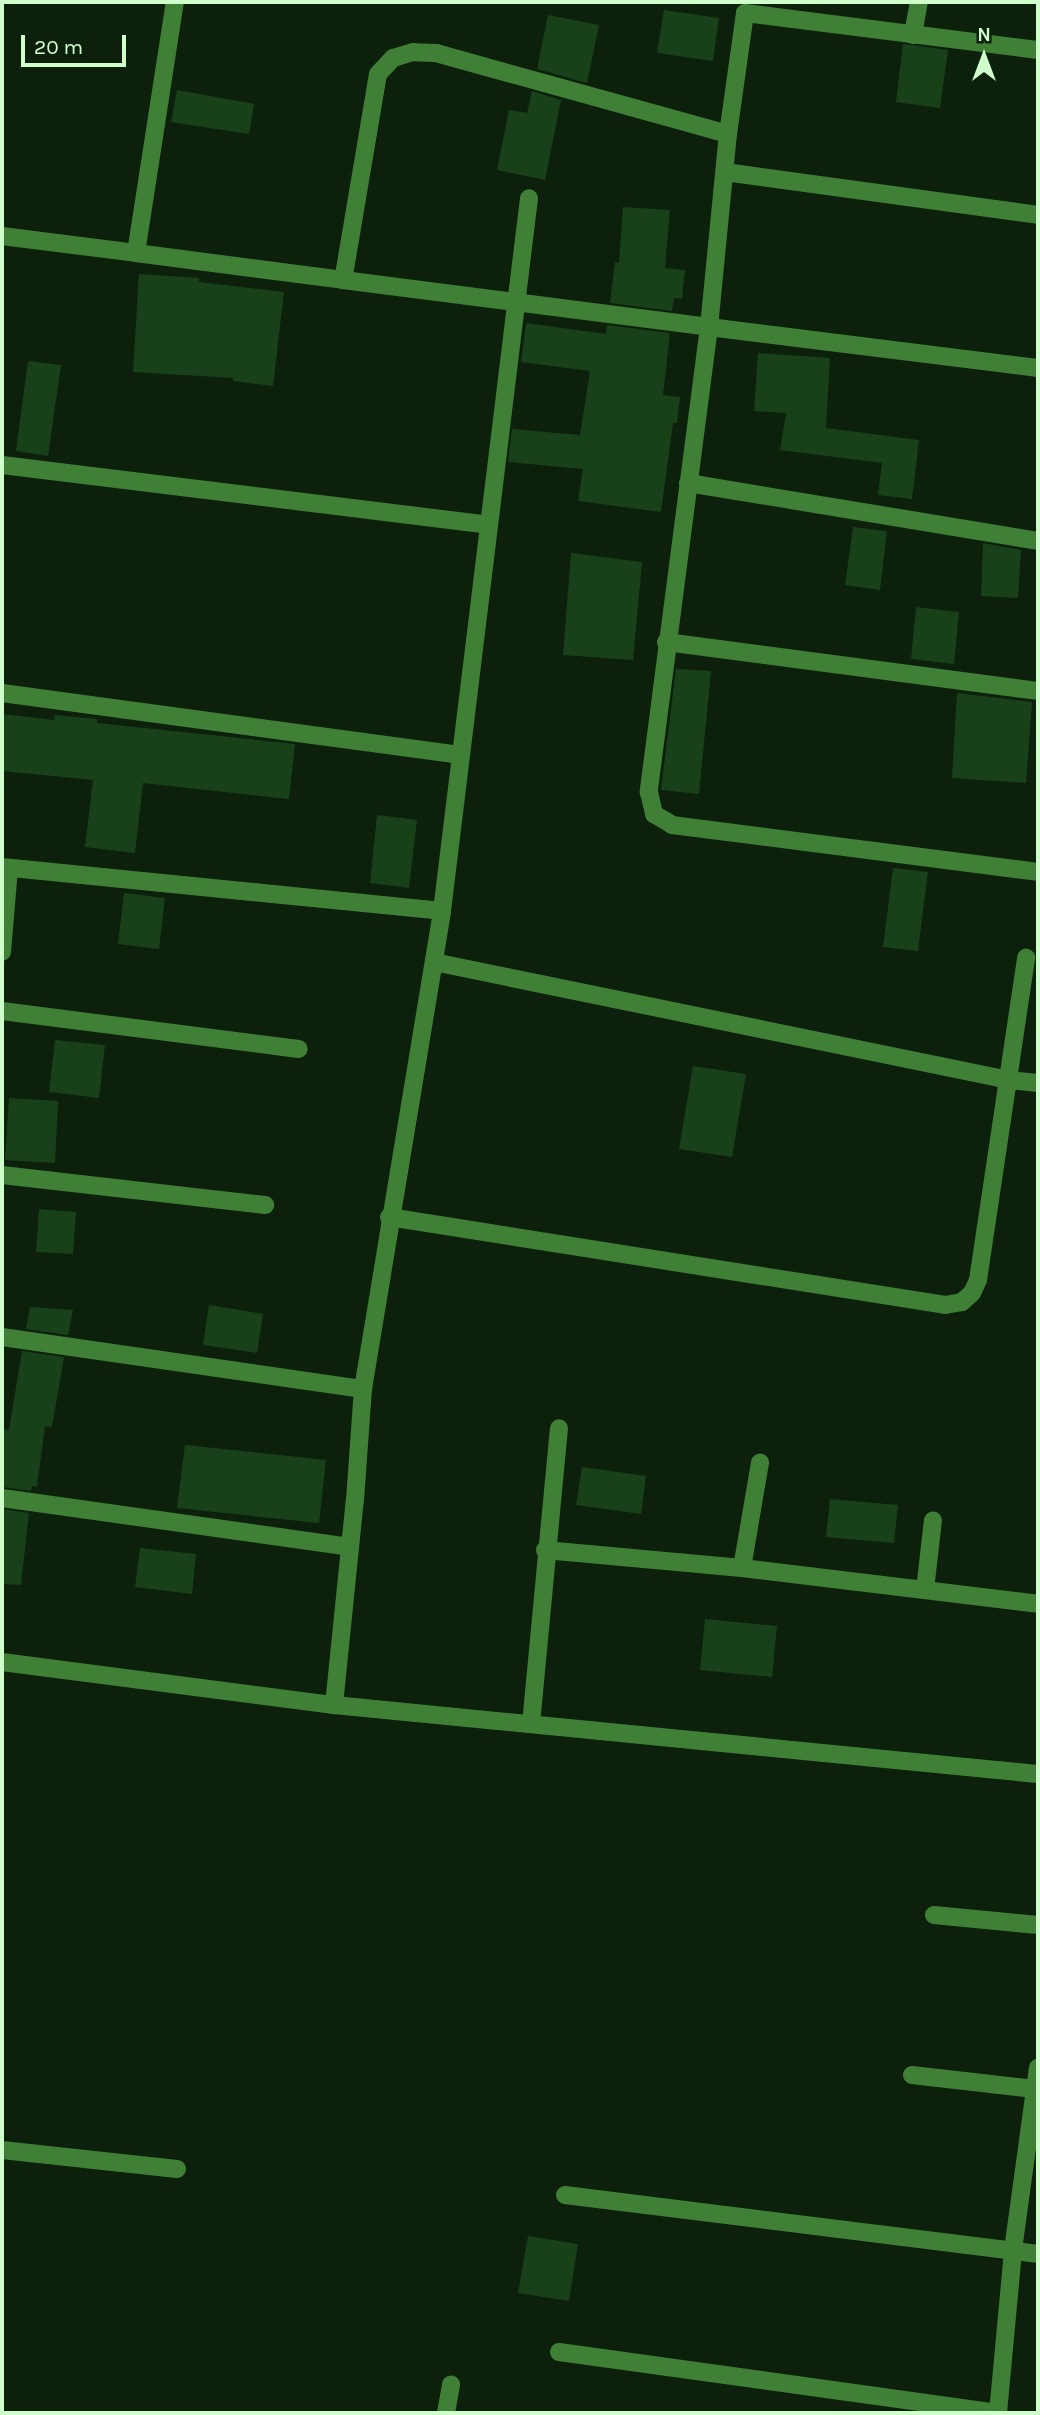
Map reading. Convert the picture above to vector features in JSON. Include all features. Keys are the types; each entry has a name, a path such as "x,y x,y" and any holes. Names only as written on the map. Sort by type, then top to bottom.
{"street":[{"path":"136,253 175,2"},
{"path":"914,35 919,2"},
{"path":"1038,50 914,35 746,8 728,134 709,327 666,642 649,792 654,814 672,825 1038,872"},
{"path":"343,280 379,74 393,58 413,51 436,53 728,134"},
{"path":"725,172 1038,215"},
{"path":"334,1704 363,1389 389,1217 442,911 529,198"},
{"path":"2,236 1038,368"},
{"path":"2,465 488,525"},
{"path":"688,483 1038,541"},
{"path":"666,642 1038,691"},
{"path":"2,693 460,755"},
{"path":"2,952 5,867 442,911"},
{"path":"389,1217 945,1305 962,1302 972,1293 978,1280 1026,958"},
{"path":"434,962 1009,1080 1038,1083"},
{"path":"2,1011 299,1049"},
{"path":"2,1175 265,1205"},
{"path":"2,1337 363,1389"},
{"path":"531,1724 545,1550 559,1428"},
{"path":"742,1568 760,1463"},
{"path":"2,1498 350,1547"},
{"path":"925,1590 933,1520"},
{"path":"545,1550 742,1568 1038,1604"},
{"path":"2,1662 334,1704 1038,1774"},
{"path":"934,1914 1038,1925"},
{"path":"559,2352 997,2413 1013,2250 1038,2068"},
{"path":"912,2075 1035,2089"},
{"path":"2,2150 177,2169"},
{"path":"565,2195 1038,2254"},
{"path":"446,2413 451,2384"}],"building":[{"path":"664,10 719,18 713,61 657,53"},
{"path":"548,15 599,25 587,83 537,69"},
{"path":"903,44 948,50 940,108 896,102"},
{"path":"177,90 254,104 249,134 171,122"},
{"path":"532,91 561,100 545,180 497,170 509,110 527,113"},
{"path":"623,207 670,210 665,268 685,270 682,299 674,298 672,311 610,303 615,262 619,263"},
{"path":"139,274 199,278 199,282 284,292 273,386 233,381 233,378 133,372"},
{"path":"526,323 606,334 607,325 670,333 663,395 680,397 677,423 673,423 661,512 578,501 583,469 508,462 512,429 580,435 590,371 521,362"},
{"path":"758,353 830,358 826,428 919,440 912,499 878,495 882,463 780,450 786,413 754,411"},
{"path":"28,361 61,365 48,456 16,451"},
{"path":"853,527 887,531 880,590 845,585"},
{"path":"983,543 1021,550 1018,598 981,596"},
{"path":"571,553 642,562 633,660 563,655"},
{"path":"916,607 959,612 954,664 911,659"},
{"path":"676,669 711,671 699,794 661,790"},
{"path":"957,693 1032,702 1026,783 952,778"},
{"path":"2,714 54,720 55,715 97,719 97,723 295,744 289,799 143,783 135,853 85,847 93,780 2,771"},
{"path":"377,815 417,820 409,888 370,883"},
{"path":"893,868 928,872 918,951 883,947"},
{"path":"124,893 165,898 159,949 118,944"},
{"path":"55,1040 105,1045 99,1098 49,1092"},
{"path":"693,1066 746,1074 732,1157 679,1149"},
{"path":"9,1098 58,1101 55,1163 5,1160"},
{"path":"39,1209 76,1212 73,1254 36,1252"},
{"path":"209,1305 263,1314 257,1353 203,1345"},
{"path":"30,1307 73,1310 68,1335 26,1329"},
{"path":"22,1351 64,1357 52,1427 45,1426 37,1487 32,1486 31,1491 2,1487 2,1429 9,1430"},
{"path":"185,1445 326,1460 319,1523 177,1508"},
{"path":"582,1467 646,1476 641,1514 576,1505"},
{"path":"830,1499 898,1505 894,1543 826,1537"},
{"path":"2,1509 29,1513 21,1585 2,1584"},
{"path":"140,1548 196,1554 192,1594 135,1587"},
{"path":"705,1619 777,1626 772,1677 700,1670"},
{"path":"528,2236 578,2244 569,2301 518,2293"}]}
